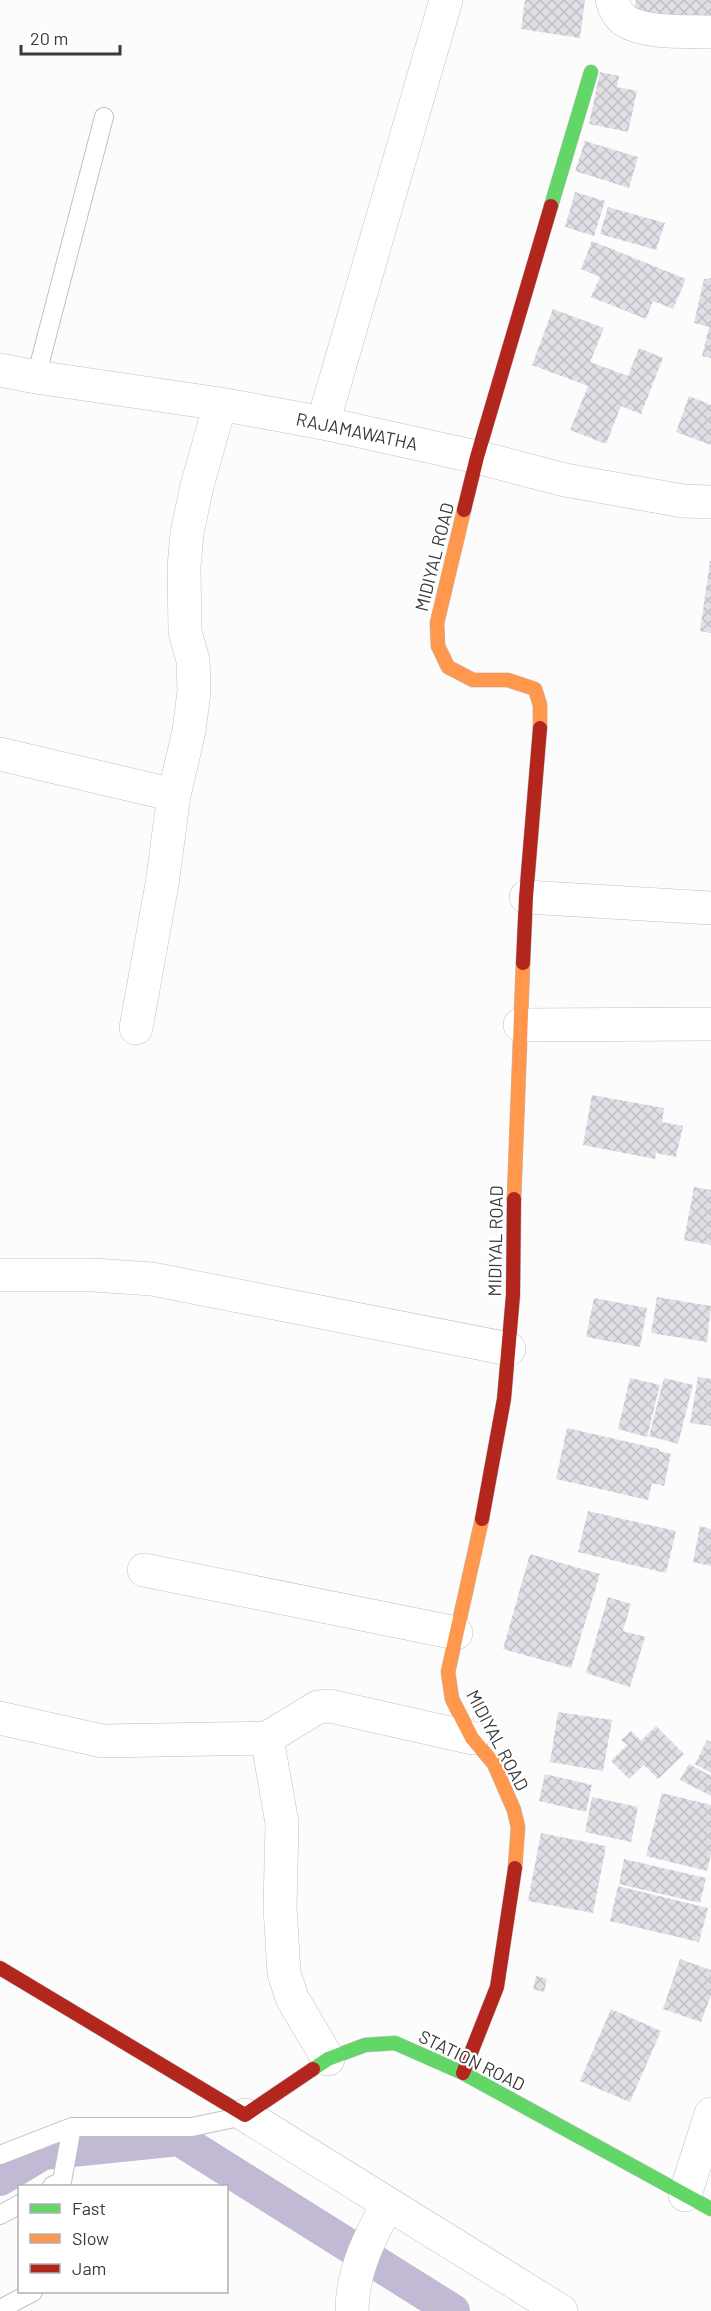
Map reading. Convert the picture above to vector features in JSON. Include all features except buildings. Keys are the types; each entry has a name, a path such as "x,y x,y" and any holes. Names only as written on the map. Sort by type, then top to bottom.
{"street":[{"path":"323,423 446,0"},
{"path":"612,0 622,18 634,25 651,29 711,32"},
{"path":"477,458 591,72"},
{"name":"RAJAMAWATHA","path":"0,370 220,404 323,423 565,480 683,501 711,502"},
{"path":"136,1028 162,885 174,795 189,731 194,692 193,660 185,632 184,567 187,533 197,486 220,404"},
{"name":"MIDIYAL ROAD","path":"463,2073 497,1987 508,1925 518,1845 518,1827 506,1789 494,1764 472,1738 452,1699 448,1672 489,1489 504,1399 509,1348 513,1295 513,1220 526,897 541,719 535,689 508,680 473,680 448,667 438,646 437,623 477,458"},
{"path":"0,754 174,795"},
{"path":"526,897 711,908"},
{"path":"520,1024 711,1024"},
{"path":"0,1275 93,1275 153,1280 509,1348"},
{"path":"144,1570 456,1634"},
{"path":"0,1718 102,1741 267,1738 318,1707 330,1706 472,1738"},
{"path":"267,1738 282,1824 280,1907 284,1973 292,1998 328,2059"},
{"path":"0,1968 245,2115 561,2311"},
{"name":"STATION ROAD","path":"245,2115 328,2059 365,2045 395,2043 463,2073 698,2202"},
{"path":"698,2202 711,2114"},
{"path":"356,2300 372,2234 387,2205"}],"lane":[{"path":"36,377 104,117"},
{"path":"0,2155 72,2127 192,2127 245,2115"},
{"path":"60,2180 72,2127"},
{"path":"0,2215 18,2205"},
{"path":"0,2309 31,2293"}],"waterway":[{"path":"0,2179 43,2153 179,2139 453,2311"}],"traffic: fast":[{"path":"551,206 591,72"},
{"path":"313,2069 328,2059 365,2045 395,2043 463,2073 711,2209"}],"traffic: slow":[{"path":"464,510 437,623 438,646 448,667 473,680 508,680 535,689 540,705 540,728"},
{"path":"514,1199 523,963"},
{"path":"482,1519 448,1672 452,1699 472,1738 494,1764 514,1810 518,1827 515,1868"}],"traffic: jam":[{"path":"464,510 477,457 551,206"},
{"path":"523,963 540,728"},
{"path":"482,1519 504,1399 513,1295 514,1199"},
{"path":"463,2073 497,1987 515,1868"},
{"path":"0,1968 245,2115 313,2069"}]}
